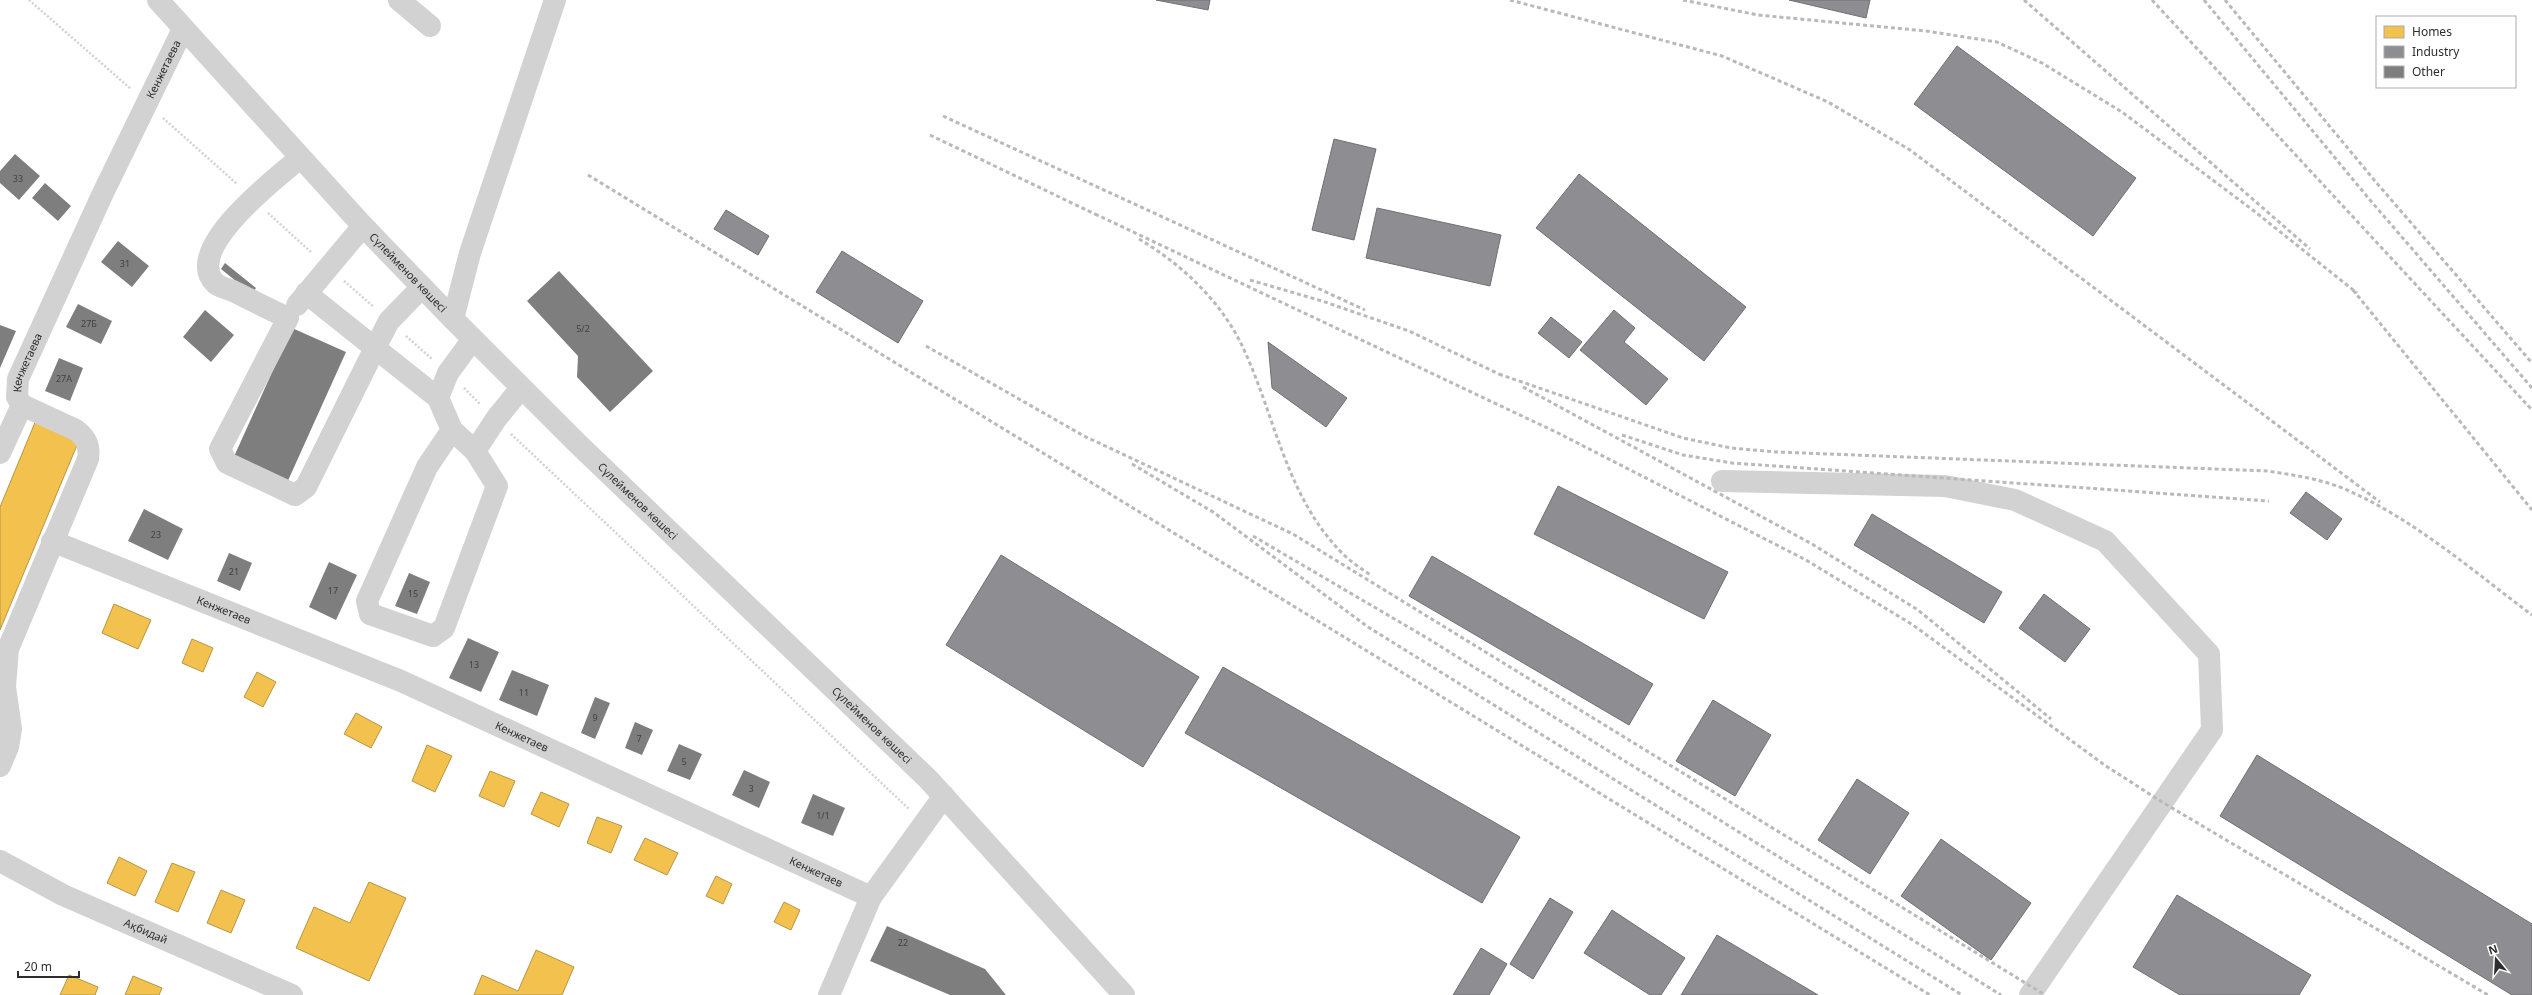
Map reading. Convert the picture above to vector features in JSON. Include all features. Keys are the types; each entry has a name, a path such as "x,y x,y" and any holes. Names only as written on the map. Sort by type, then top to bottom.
{"street":[{"name":"Сүлейменов көшесі","path":"158,0 300,158 453,319 521,388 944,796 1124,995"},
{"path":"399,0 430,26"},
{"path":"453,319 470,253 555,0"},
{"name":"Кенжетаева","path":"0,766 8,747 11,729 6,687 8,649 52,541 88,459 88,443 76,430 22,405 17,397 18,379 103,193 183,29"},
{"path":"288,318 216,283 210,271 210,258 221,232 253,199 300,158"},
{"path":"363,226 306,293 288,318 220,449 227,463 295,495 306,487 389,321 422,287"},
{"path":"306,293 438,398 452,430 475,451 497,486 444,628 433,636 370,614 367,601 427,467 452,430"},
{"path":"438,398 448,373 473,339"},
{"path":"475,451 496,419 521,388"},
{"path":"0,453 22,405"},
{"path":"1722,481 1945,486 2015,500 2105,541 2209,654 2212,730 2030,995"},
{"name":"Кенжетаев","path":"52,541 401,681 871,897"},
{"path":"829,995 871,897 944,796"},
{"name":"Ақбидай","path":"1,862 63,895 292,995"}],"building: Homes":[{"path":"36,420 80,438 0,630 0,507"},
{"path":"114,604 151,620 138,649 102,633"},
{"path":"192,639 213,648 203,672 182,663"},
{"path":"257,672 276,682 263,707 244,697"},
{"path":"356,713 382,727 371,748 344,734"},
{"path":"427,745 452,756 435,792 412,781"},
{"path":"490,771 515,781 504,807 479,796"},
{"path":"541,792 569,804 559,827 531,814"},
{"path":"597,817 622,826 611,853 587,843"},
{"path":"645,838 678,853 667,875 634,860"},
{"path":"119,857 147,871 135,896 107,883"},
{"path":"172,863 195,872 178,912 155,902"},
{"path":"716,876 732,884 723,904 706,896"},
{"path":"369,882 406,898 369,981 296,948 314,907 350,923"},
{"path":"221,890 245,900 231,933 207,923"},
{"path":"784,902 800,910 791,930 774,922"},
{"path":"536,950 574,967 562,995 474,995 482,975 518,991"},
{"path":"69,975 98,987 95,995 60,995"},
{"path":"133,976 162,988 159,995 125,995"}],"building: Industry":[{"path":"1156,0 1210,0 1208,10"},
{"path":"1789,0 1870,0 1866,18"},
{"path":"1957,46 2136,178 2093,236 1914,104"},
{"path":"1334,139 1376,149 1354,240 1312,230"},
{"path":"1579,174 1746,307 1704,361 1536,228"},
{"path":"1377,208 1501,235 1490,286 1366,258"},
{"path":"726,210 769,236 758,255 714,229"},
{"path":"842,251 923,301 898,343 816,292"},
{"path":"1614,310 1635,328 1624,342 1668,379 1646,405 1580,350"},
{"path":"1551,317 1582,342 1569,358 1538,333"},
{"path":"1268,342 1347,398 1326,427 1272,388"},
{"path":"1558,486 1728,572 1704,619 1534,534"},
{"path":"2306,492 2342,519 2327,540 2290,513"},
{"path":"1872,514 2002,592 1984,623 1854,545"},
{"path":"1001,555 1199,677 1143,767 946,645"},
{"path":"1432,556 1653,684 1629,725 1409,596"},
{"path":"2044,594 2090,629 2065,662 2019,628"},
{"path":"1223,667 1520,837 1482,903 1185,733"},
{"path":"1713,700 1771,735 1735,796 1676,761"},
{"path":"2257,755 2532,924 2532,995 2512,995 2220,816"},
{"path":"1857,779 1909,813 1870,874 1818,840"},
{"path":"1941,839 2031,903 1991,960 1901,896"},
{"path":"2177,895 2311,975 2299,995 2180,995 2133,967"},
{"path":"1550,898 1573,912 1533,979 1510,964"},
{"path":"1612,910 1685,958 1661,995 1650,995 1584,953"},
{"path":"1717,935 1818,995 1681,995"},
{"path":"1481,948 1507,964 1489,995 1453,995"}],"building: Other":[{"path":"15,154 40,176 19,200 0,183 0,171"},
{"path":"45,183 71,206 58,221 32,198"},
{"path":"118,241 149,266 132,287 101,262"},
{"path":"225,263 256,288 252,294 221,269"},
{"path":"559,271 653,371 610,412 577,377 578,356 527,301"},
{"path":"78,304 112,321 101,344 66,327"},
{"path":"205,310 234,335 211,362 183,337"},
{"path":"0,325 16,331 0,368"},
{"path":"292,328 346,352 286,485 232,461"},
{"path":"59,358 83,368 70,401 45,391"},
{"path":"144,509 183,529 168,560 128,541"},
{"path":"229,553 252,563 240,591 217,581"},
{"path":"329,562 357,575 336,620 309,607"},
{"path":"409,573 430,582 417,614 395,606"},
{"path":"468,638 499,652 481,692 449,678"},
{"path":"512,670 549,685 537,716 499,700"},
{"path":"595,697 610,703 595,739 581,733"},
{"path":"635,722 653,730 642,755 625,748"},
{"path":"679,744 702,754 690,780 667,771"},
{"path":"744,770 770,782 759,808 732,795"},
{"path":"813,794 845,808 833,836 801,823"},
{"path":"887,926 985,969 1006,995 950,995 870,961"}],"railway":[{"path":"1510,0 1722,56 1828,102 1910,150 2380,502"},
{"path":"1683,0 1758,15 1926,31 1997,42 2042,63 2122,112 2254,211 2357,293"},
{"path":"2024,0 2310,249"},
{"path":"2152,0 2532,410"},
{"path":"2204,0 2370,200 2532,388"},
{"path":"2225,0 2375,181 2532,363"},
{"path":"943,116 1365,310"},
{"path":"930,135 1099,216"},
{"path":"588,175 1930,995"},
{"path":"1095,214 1558,433 1806,560 1913,625 2106,766 2162,802 2488,995"},
{"path":"1139,239 1171,261 1201,287 1226,318 1245,352 1285,458 1308,508 1324,532 1343,554 1372,576"},
{"path":"1250,280 1322,301 1409,331 1503,376"},
{"path":"2353,290 2532,510"},
{"path":"926,346 1084,436 1293,534 2045,995"},
{"path":"1499,374 1683,438 1731,448 1777,452 2267,471 2318,480 2347,490 2372,502 2420,531 2532,615"},
{"path":"1523,387 1812,544 1918,610 2051,719"},
{"path":"1622,435 1683,455 1732,463 2269,501"},
{"path":"1132,464 1213,512 1368,627 1962,995"},
{"path":"1253,536 1427,638 2001,995"}]}
